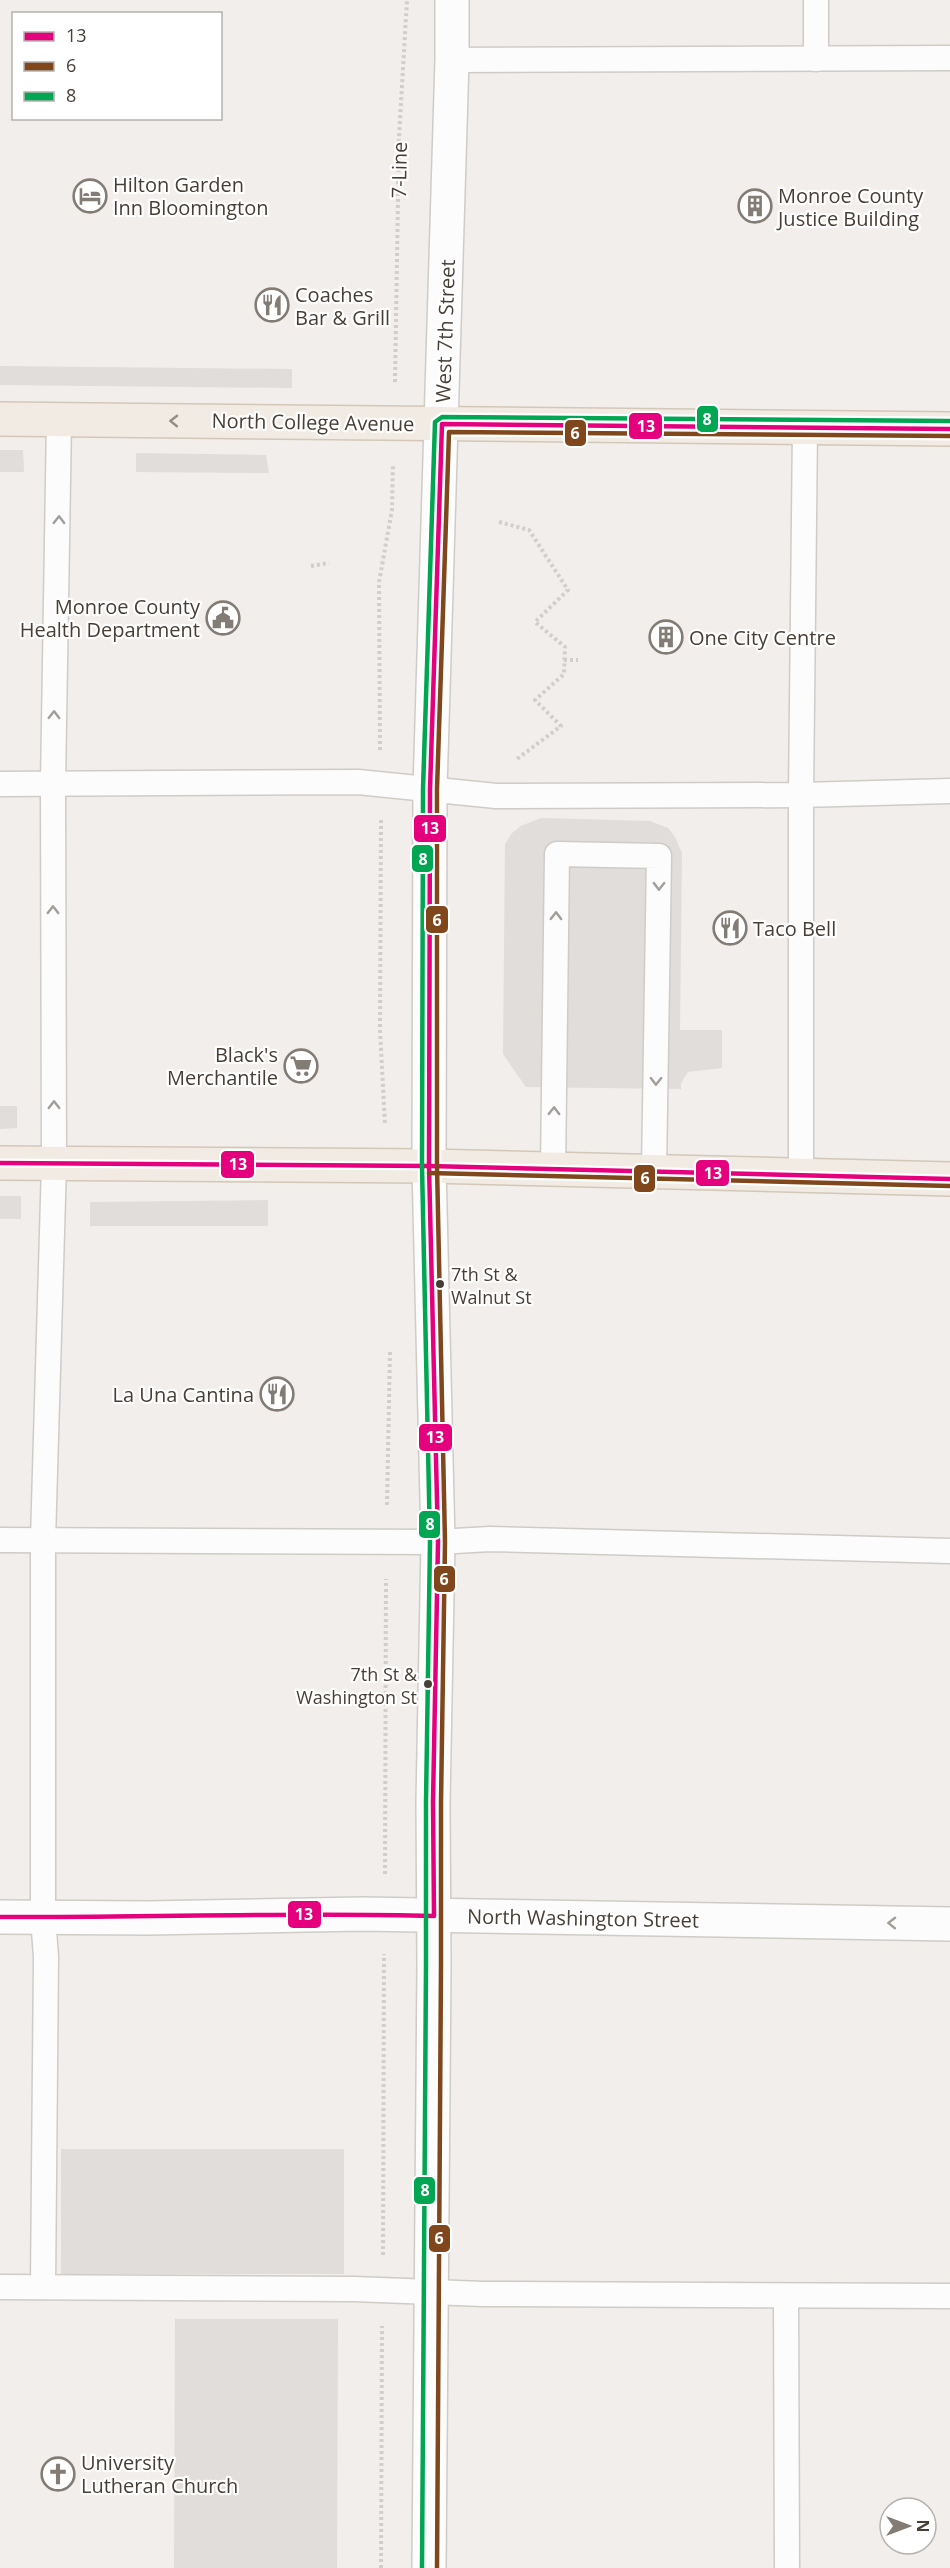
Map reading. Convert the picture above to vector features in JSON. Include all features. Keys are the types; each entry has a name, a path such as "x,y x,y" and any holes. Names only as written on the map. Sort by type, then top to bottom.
{"main road":[{"name":"North College Avenue","path":"0,419 950,429"},
{"path":"0,1163 429,1166 950,1179"}],"street":[{"name":"West 7th Street","path":"429,2568 433,1802 438,1542 429,1166 429,789 442,424 452,0"},
{"name":"North Washington Street","path":"0,1917 148,1918 362,1914 950,1924"}],"lane":[{"path":"816,0 816,59"},
{"path":"452,60 950,58"},
{"path":"43,2287 46,1957 43,1917 44,1540 54,1164 52,784 59,420"},
{"path":"801,1176 801,795 805,428"},
{"path":"0,784 358,782 496,796 801,795 950,791"},
{"path":"553,1170 557,854 659,855 654,1172"},
{"path":"0,1540 438,1542 490,1539 950,1551"},
{"path":"0,2287 342,2289 786,2297 950,2296"},
{"path":"786,2297 787,2568"}],"path":[{"name":"7-Line","path":"395,341 399,137 407,0"},
{"path":"499,522 529,530 568,590 535,622 565,647 564,674 535,700 561,726 515,760"},
{"path":"311,566 329,563"},
{"path":"564,660 578,660"}],"shaded area":[{"path":"0,366 292,369 292,388 0,385"},
{"path":"0,450 23,450 24,472 0,472"},
{"path":"136,453 266,455 269,473 136,472"},
{"path":"541,818 650,821 668,828 675,837 682,853 680,1030 722,1030 722,1068 688,1072 681,1083 681,1089 526,1087 503,1054 505,844 512,833 521,826"},
{"path":"0,1106 17,1106 17,1128 0,1129"},
{"path":"0,1196 21,1196 21,1219 0,1219"},
{"path":"268,1200 268,1226 90,1226 90,1202"},
{"path":"61,2149 344,2149 344,2274 61,2274"},
{"path":"175,2319 338,2319 337,2568 174,2568"}],"transit line":[{"name":"8","path":"422,2568 426,1802 430,1542 422,1166 423,789 435,422 442,417 950,421"},
{"name":"13","path":"0,1917 434,1916 433,1802 438,1542 429,1166 430,789 442,424 950,429"},
{"name":"6","path":"437,2568 441,1802 445,1542 437,1166 437,789 449,432 950,436"},
{"name":"13","path":"0,1163 429,1166 950,1179"},
{"name":"6","path":"429,1173 950,1186"}],"place":[{"name":"Hilton Garden Inn Bloomington","path":"90,196"},
{"name":"Monroe County Justice Building","path":"755,206"},
{"name":"Coaches Bar & Grill","path":"272,305"},
{"name":"Monroe County Health Department","path":"223,618"},
{"name":"One City Centre","path":"666,637"},
{"name":"Taco Bell","path":"730,928"},
{"name":"Black's Merchantile","path":"301,1066"},
{"name":"7th St & Walnut St","path":"440,1284"},
{"name":"La Una Cantina","path":"277,1394"},
{"name":"7th St & Washington St","path":"428,1684"},
{"name":"University Lutheran Church","path":"58,2474"}]}
